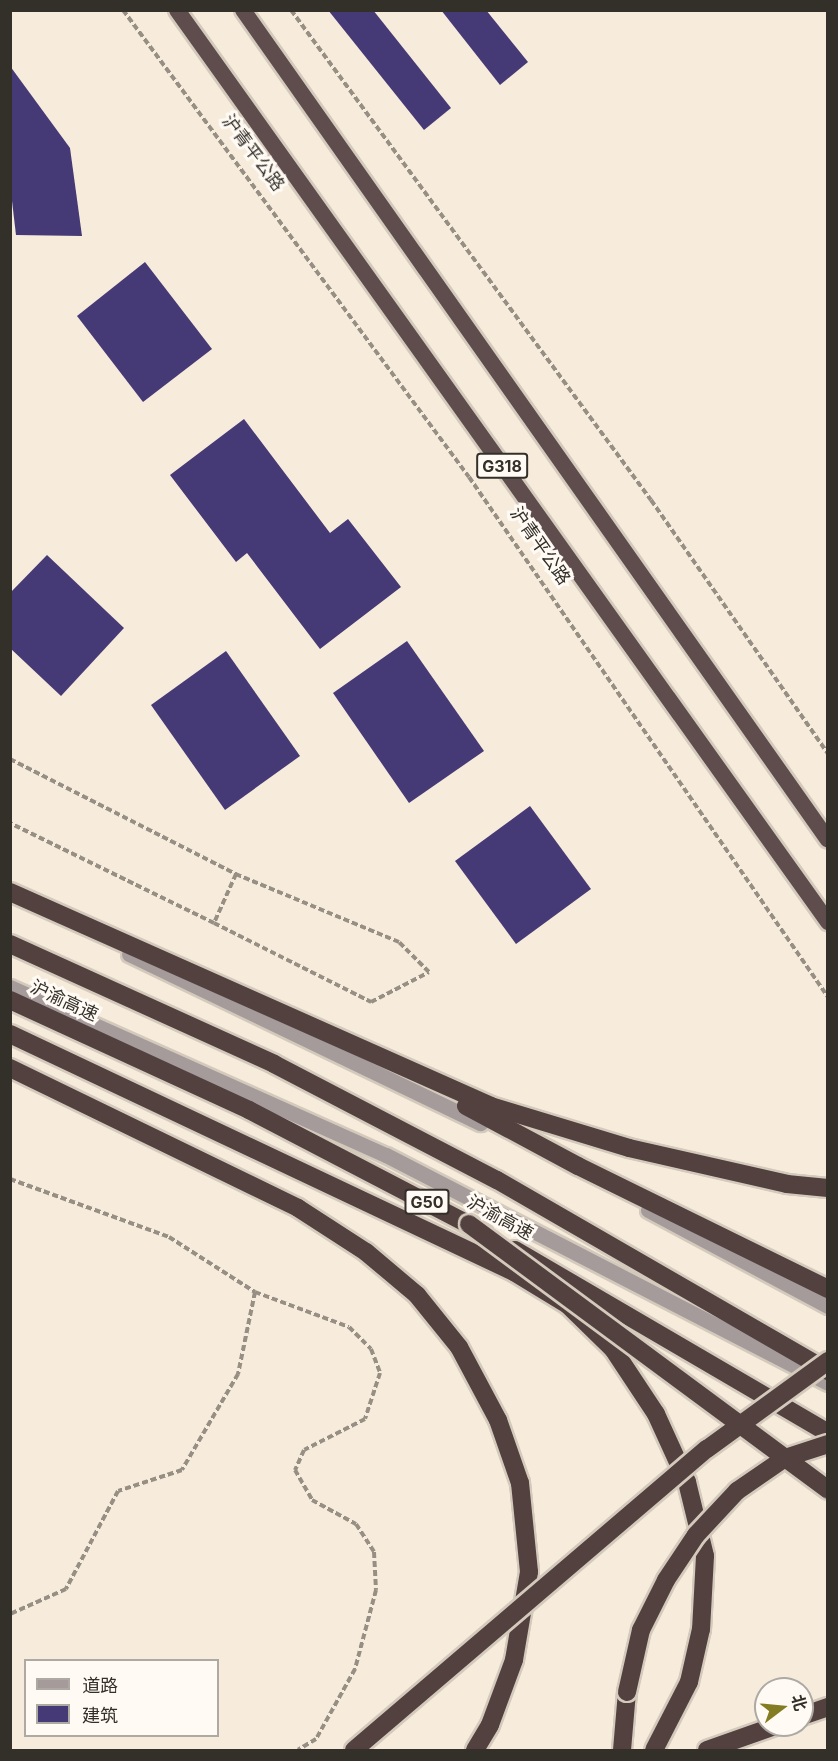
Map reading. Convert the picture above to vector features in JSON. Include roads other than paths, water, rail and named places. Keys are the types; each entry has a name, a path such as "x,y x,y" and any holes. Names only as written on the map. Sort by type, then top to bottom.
{"highway":[{"name":"沪青平公路","path":"177,10 828,922"},
{"name":"G318","path":"243,10 828,840"},
{"path":"10,892 369,1054 491,1106 628,1148 787,1184 828,1188"},
{"name":"沪渝高速","path":"10,944 274,1064 497,1180 828,1371"},
{"name":"沪渝高速","path":"10,1000 249,1110 469,1224 828,1433"},
{"path":"10,1034 514,1272 568,1305 613,1349 656,1414 683,1473 705,1556 701,1629 689,1682 654,1750"},
{"path":"369,1054 578,1166 828,1289"},
{"path":"10,1068 298,1208 366,1252 417,1295 459,1347 498,1420 520,1483 529,1572 514,1660 490,1725 475,1750"},
{"path":"469,1224 828,1490"},
{"path":"354,1750 707,1449 828,1361"},
{"path":"622,1750 627,1692 641,1630 666,1580 696,1535 737,1491 785,1458 828,1444"},
{"path":"706,1750 754,1733"}],"street":[{"path":"10,897 541,1152 828,1306"},
{"path":"10,987 386,1155 828,1383"}]}
